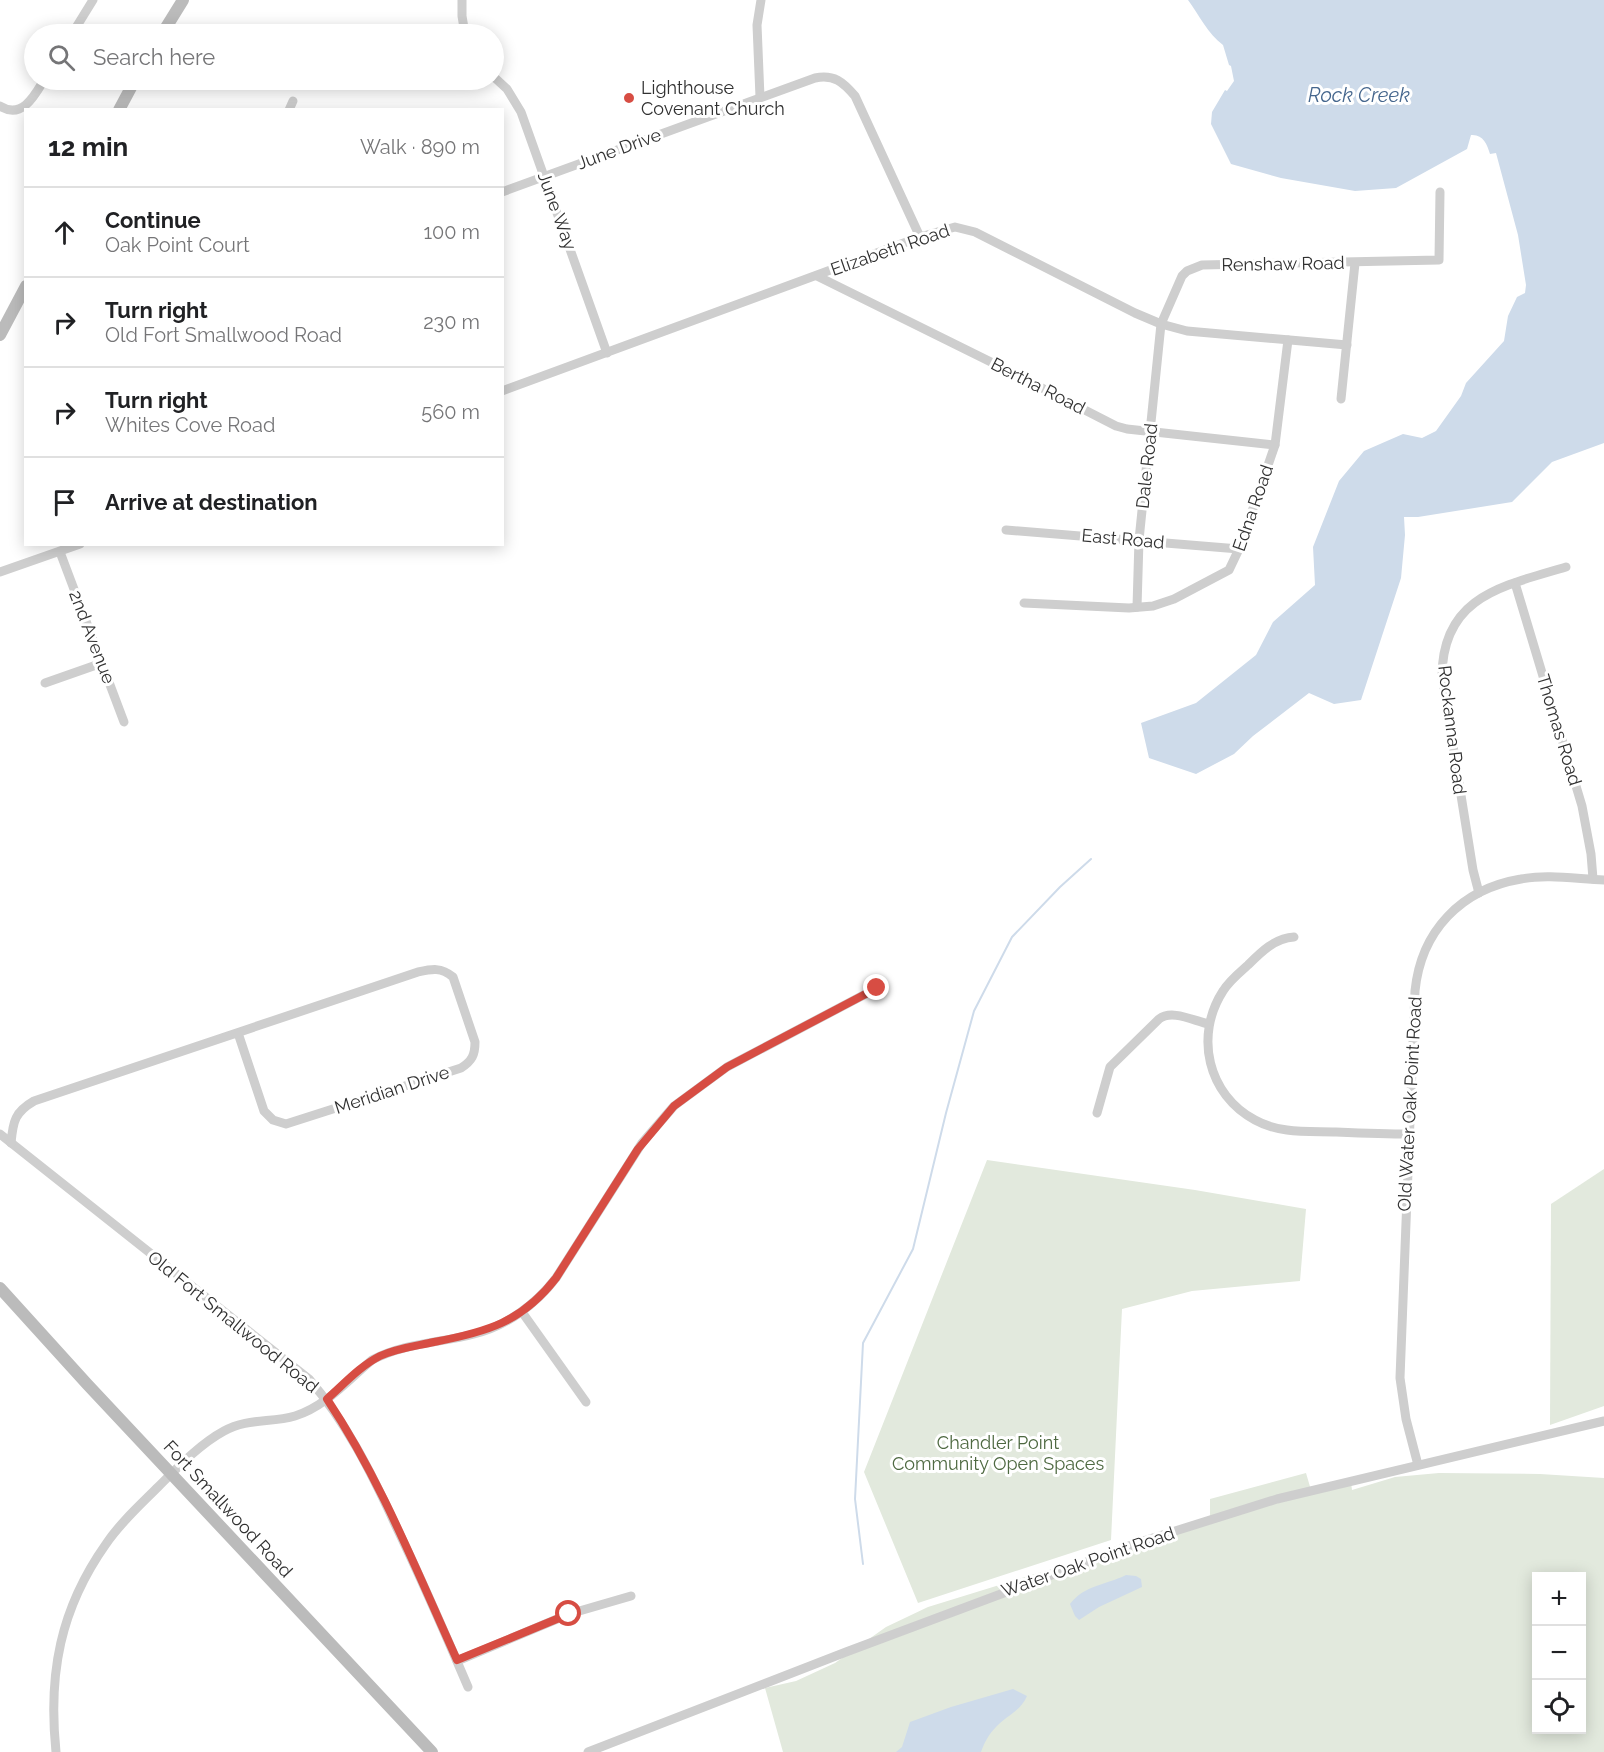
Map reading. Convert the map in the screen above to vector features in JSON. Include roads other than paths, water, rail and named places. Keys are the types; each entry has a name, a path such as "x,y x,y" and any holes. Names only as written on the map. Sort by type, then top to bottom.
{"main road":[{"path":"168,24 183,0"},
{"path":"120,108 130,90"},
{"path":"0,335 5,315 24,289"},
{"name":"Fort Smallwood Road","path":"0,1288 432,1752"}],"street":[{"path":"78,24 93,0"},
{"path":"462,0 463,24"},
{"path":"760,97 757,25 761,0"},
{"name":"June Drive","path":"504,191 760,97 815,78 834,77 843,82 855,96 920,237"},
{"name":"June Way","path":"504,86 521,112 607,353"},
{"path":"0,106 6,110 26,106 38,90"},
{"name":"Renshaw Road","path":"1161,324 1182,276 1187,271 1202,265 1439,260 1440,192"},
{"name":"Elizabeth Road","path":"504,390 920,237 945,229 963,228 1161,324 1187,331 1347,345"},
{"path":"1341,399 1355,263"},
{"name":"Bertha Road","path":"817,276 1116,426 1275,445"},
{"name":"Dale Road","path":"1137,607 1139,540 1161,324"},
{"name":"Edna Road","path":"1024,603 1137,607 1166,602 1223,575 1234,563 1275,445 1288,340"},
{"name":"East Road","path":"1006,530 1239,549"},
{"path":"0,572 75,546"},
{"name":"2nd Avenue","path":"60,552 124,722"},
{"name":"Rockanna Road","path":"1479,893 1473,870 1445,699 1442,676 1443,653 1455,622 1468,606 1487,593 1566,567"},
{"name":"Thomas Road","path":"1515,583 1582,806 1593,879"},
{"path":"45,683 102,663"},
{"name":"Old Water Oak Point Road","path":"1418,1465 1406,1419 1400,1378 1415,991 1419,969 1427,946 1440,923 1448,914 1479,893 1520,879 1604,880"},
{"path":"1294,937 1272,944 1231,981 1218,999 1209,1024 1208,1051 1213,1075 1218,1085 1234,1105 1256,1121 1268,1126 1296,1131 1409,1134"},
{"name":"Meridian Drive","path":"11,1143 15,1118 22,1108 34,1101 418,972 437,969 446,971 453,977 475,1042 475,1052 467,1064 460,1068 286,1124 273,1120 264,1111 238,1033"},
{"path":"56,1752 53,1680 58,1648 71,1607 88,1571 106,1543 171,1474 226,1429 246,1422 297,1416 327,1399 360,1370 382,1355 405,1347 475,1334 495,1327 522,1312 546,1291 556,1278 638,1149 674,1106 727,1067 877,988"},
{"path":"1097,1113 1110,1067 1159,1019 1173,1015 1209,1024"},
{"name":"Old Fort Smallwood Road","path":"0,1134 309,1379 327,1399 374,1480 468,1687"},
{"path":"522,1312 586,1402"},
{"name":"Water Oak Point Road","path":"588,1752 1137,1543 1252,1506 1604,1420"},
{"path":"457,1660 569,1614 631,1596"}],"water":[{"name":"Rock Creek","path":"1188,0 1604,0 1604,443 1552,462 1512,502 1418,517 1404,517 1405,535 1401,578 1361,700 1334,704 1309,693 1253,736 1234,754 1196,774 1149,758 1141,723 1196,703 1256,655 1273,622 1315,585 1313,547 1339,481 1364,451 1403,434 1422,438 1436,431 1461,396 1466,383 1504,341 1508,316 1517,297 1525,293 1526,285 1518,235 1496,153 1490,154 1486,143 1479,136 1471,135 1467,149 1396,188 1355,191 1281,178 1231,164 1211,124 1212,112 1225,90 1227,91 1234,81 1231,66 1223,45 1208,30"},
{"path":"1126,1575 1141,1579 1142,1587 1099,1607 1079,1620 1075,1616 1070,1604 1076,1597 1089,1589"},
{"path":"1013,1689 1027,1696 1017,1710 993,1730 981,1752 896,1752 902,1747 910,1722"}],"waterway":[{"path":"863,1564 855,1499 863,1343 913,1249 974,1011 1012,937 1060,887 1091,859"}],"place":[{"name":"Lighthouse Covenant Church","path":"629,98"}],"park label":[{"name":"Chandler Point Community Open Spaces","path":"998,1453"}]}
